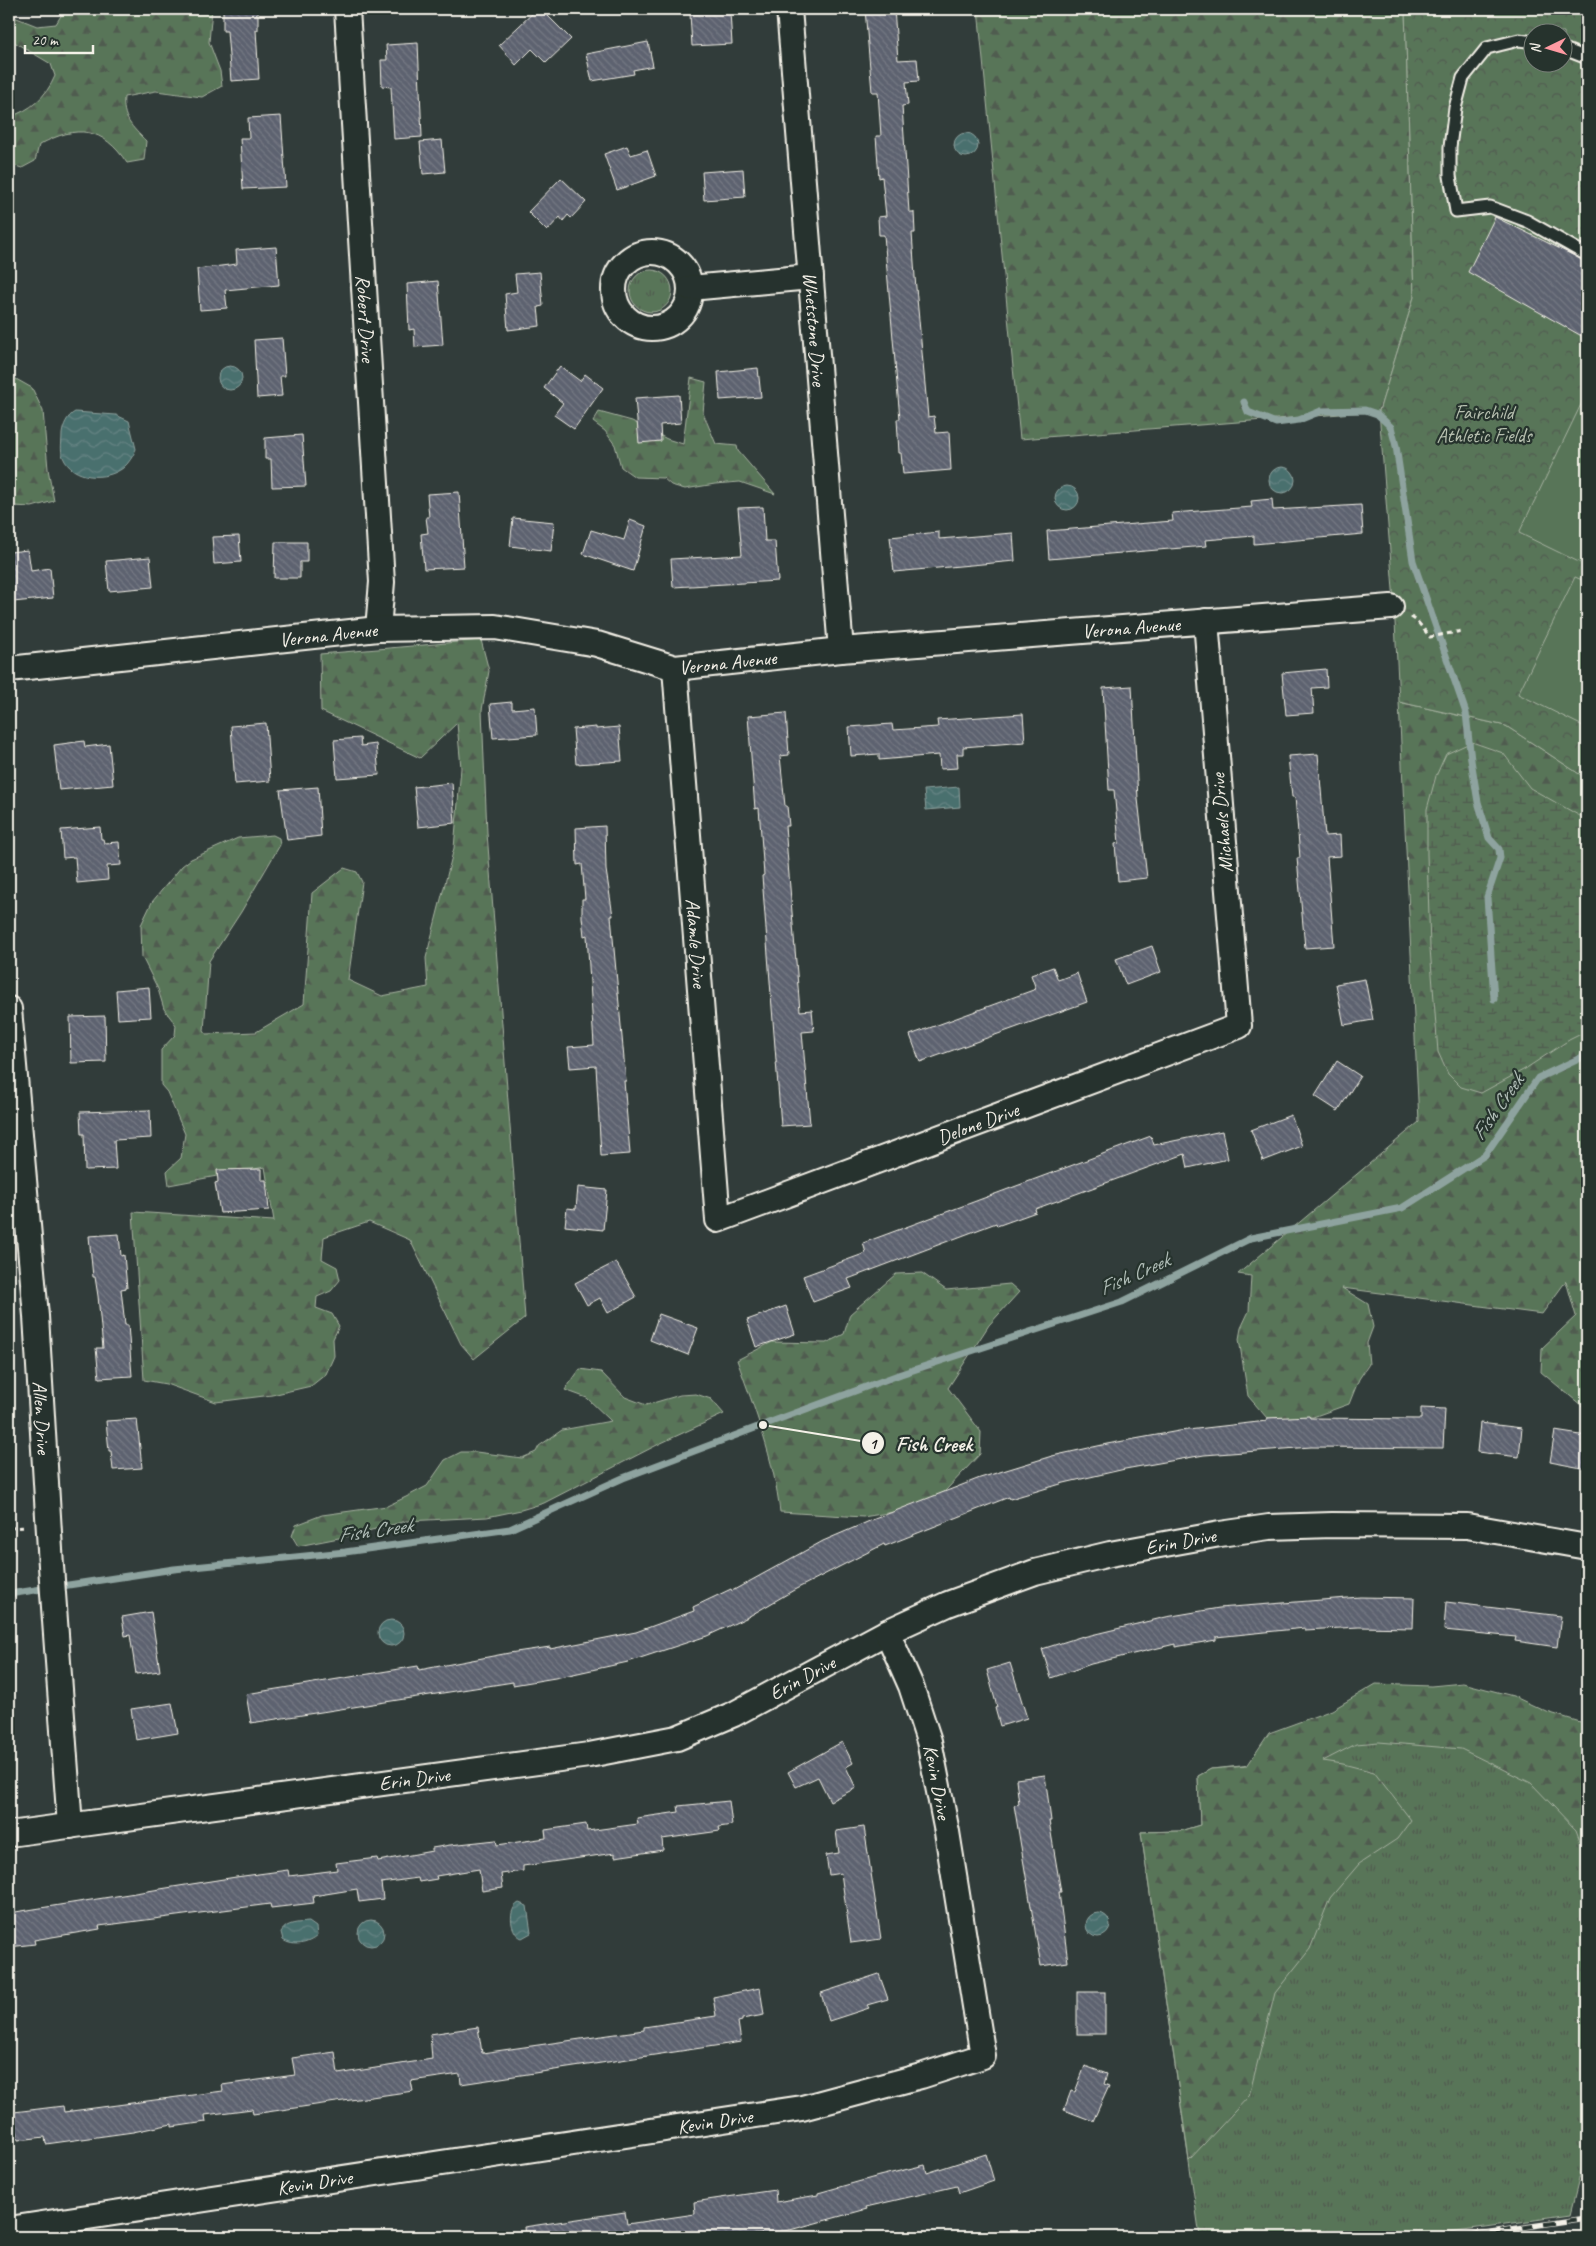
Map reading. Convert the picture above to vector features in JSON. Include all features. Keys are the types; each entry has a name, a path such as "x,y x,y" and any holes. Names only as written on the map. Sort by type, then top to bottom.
{"street":[{"name":"Robert Drive","path":"347,9 382,582 378,629"},
{"name":"Whetstone Drive","path":"790,9 841,650"},
{"path":"690,288 811,277"},
{"name":"Verona Avenue","path":"9,669 378,629 495,627 596,644 675,668 841,650 1391,607"},
{"name":"Michaels Drive","path":"1206,621 1239,1026"},
{"name":"Adamle Drive","path":"675,668 718,1220"},
{"name":"Allen Drive","path":"9,1009 36,1316 70,1826"},
{"name":"Delone Drive","path":"718,1220 1239,1026"},
{"name":"Erin Drive","path":"9,1834 580,1756 676,1738 734,1714 887,1632 948,1604 1035,1572 1110,1554 1269,1527 1332,1525 1467,1526 1587,1547"},
{"name":"Kevin Drive","path":"9,2229 792,2110 921,2076 983,2056 947,1832 929,1741 914,1694 887,1632"}],"lane":[{"path":"1524,41 1519,40 1487,48 1463,78 1455,108 1450,147 1450,176 1456,211 1490,207 1527,221 1587,255"},
{"path":"1574,53 1587,58"}],"path":[{"path":"1430,637 1462,631"}],"green space":[{"path":"65,9 212,9 209,42 220,71 222,86 202,97 156,91 124,97 126,116 129,122 146,141 144,160 127,163 118,151 99,136 77,132 53,138 39,145 35,161 22,168 9,164 9,117 24,111 37,102 55,76 51,64 9,39 9,15 37,26 56,24"},
{"path":"978,9 1405,9 1414,297 1379,411 1020,439"},
{"name":"Fairchild Athletic Fields","path":"1405,9 1587,9 1587,779 1506,726 1399,702 1394,602 1379,411 1414,297"},
{"path":"655,270 663,273 669,279 672,291 669,303 663,309 647,312 639,309 633,303 630,287 633,279 639,273"},
{"path":"9,375 32,388 43,411 48,469 54,501 32,507 14,506 9,484"},
{"path":"691,378 706,382 703,413 716,444 737,446 738,451 775,494 740,482 685,489 671,485 663,478 635,477 621,467 615,445 605,431 593,422 599,412 632,421 667,439 683,444"},
{"path":"1587,392 1587,566 1519,533"},
{"path":"1575,577 1587,582 1587,728 1518,694"},
{"path":"481,640 489,671 482,710 487,833 525,1318 474,1359 461,1344 410,1240 369,1222 324,1237 322,1259 337,1267 340,1280 331,1291 317,1297 316,1308 332,1314 339,1326 333,1339 334,1356 326,1374 311,1386 272,1395 216,1402 166,1384 144,1380 133,1212 274,1221 265,1167 169,1185 167,1171 181,1158 185,1134 167,1092 161,1085 161,1050 175,1035 176,1025 164,1009 158,989 142,957 141,925 152,902 182,866 191,859 238,838 273,835 279,838 280,845 241,912 209,961 204,1031 206,1034 256,1032 304,1004 312,893 344,868 357,872 362,882 348,980 382,996 428,987 426,958 454,848 461,768 457,723 420,758 321,711 320,654"},
{"path":"1399,702 1506,726 1587,779 1587,1410 1541,1372 1542,1348 1576,1316 1566,1281 1542,1314 1342,1288 1368,1304 1373,1327 1367,1343 1369,1364 1359,1379 1349,1404 1313,1417 1267,1418 1248,1396 1239,1339 1241,1328 1249,1311 1251,1276 1238,1274 1419,1122"},
{"path":"1472,742 1503,753 1530,788 1580,816 1587,817 1587,1031 1481,1093 1461,1087 1448,1074 1438,1052 1430,948 1427,854 1427,809 1436,776 1446,754"},
{"path":"922,1273 946,1290 1010,1284 1019,1292 989,1325 948,1388 981,1432 980,1454 931,1506 863,1517 780,1512 769,1454 737,1360 772,1342 826,1343 844,1334 850,1314 896,1274"},
{"path":"580,1369 601,1372 625,1397 646,1405 680,1395 696,1394 711,1399 724,1414 659,1444 544,1503 487,1517 407,1521 344,1537 298,1546 292,1536 296,1525 322,1515 387,1506 427,1486 445,1460 461,1452 522,1458 536,1452 539,1446 562,1430 611,1421 587,1398 565,1390"},
{"path":"1463,1683 1513,1696 1547,1712 1587,1724 1587,1859 1576,1830 1531,1783 1461,1749 1379,1742 1356,1744 1323,1761 1374,1772 1411,1820 1397,1839 1359,1864 1330,1898 1310,1949 1275,1993 1249,2096 1189,2160 1141,1832 1180,1831 1200,1825 1198,1776 1211,1769 1247,1766 1269,1733 1332,1710 1376,1684 1431,1686"},
{"path":"1304,1735 1587,1744 1587,2147 1570,2215 1414,2237 1200,2237 1141,1832 1180,1831 1200,1825 1198,1776 1211,1769 1302,1760"}],"water":[{"path":"966,133 975,136 978,145 975,154 966,157 957,154 954,145 957,136"},
{"path":"230,366 239,369 242,378 239,387 230,390 221,387 218,378 221,369"},
{"path":"75,412 116,415 129,421 136,449 131,459 123,468 108,475 90,476 81,474 67,465 62,452 62,434 66,422"},
{"path":"1282,467 1291,471 1295,480 1291,489 1282,493 1273,489 1269,480 1273,471"},
{"path":"1067,486 1076,489 1079,498 1076,507 1067,510 1058,507 1055,498 1058,489"},
{"path":"959,787 960,807 926,810 924,790"},
{"path":"391,1620 400,1624 404,1633 400,1642 391,1646 382,1642 378,1633 382,1624"},
{"path":"519,1903 527,1906 531,1933 522,1938 515,1932 512,1921 513,1910"},
{"path":"1098,1913 1107,1916 1110,1925 1107,1934 1098,1937 1089,1934 1086,1925 1089,1916"},
{"path":"371,1920 380,1924 384,1933 380,1942 371,1946 362,1942 358,1933 362,1924"},
{"path":"309,1922 316,1927 317,1936 313,1939 305,1943 296,1944 283,1940 281,1932 286,1926"}],"building":[{"path":"223,9 258,9 258,30 256,30 259,79 231,81 227,31 223,31"},
{"path":"537,9 541,9 571,39 546,63 532,49 516,65 499,45"},
{"path":"865,9 894,9 898,60 917,59 919,81 906,82 908,105 902,106 909,212 914,212 915,233 912,233 915,277 928,417 934,416 936,433 949,432 951,470 903,474 901,453 899,453 897,419 900,419 884,235 879,235 878,217 886,216 882,177 879,178 876,136 881,136 878,92 872,92"},
{"path":"730,12 732,44 692,46 690,14"},
{"path":"648,42 653,66 633,70 634,74 592,81 586,54"},
{"path":"418,43 422,137 394,139 391,87 382,86 381,60 387,60 386,45"},
{"path":"281,116 286,187 243,189 240,138 249,138 248,118"},
{"path":"442,140 445,172 423,174 420,142"},
{"path":"627,146 631,155 647,150 656,176 617,190 604,154"},
{"path":"743,169 745,197 704,200 702,172"},
{"path":"561,178 586,202 571,218 568,215 563,221 560,217 547,231 528,212"},
{"path":"1495,217 1587,262 1587,339 1468,272"},
{"path":"276,247 279,285 225,290 227,308 200,310 197,269 237,264 236,250"},
{"path":"540,272 543,306 538,307 540,326 508,330 505,294 517,292 515,274"},
{"path":"438,281 443,345 415,347 414,329 409,330 407,284"},
{"path":"282,338 285,376 280,376 282,396 257,398 254,340"},
{"path":"560,366 580,381 585,374 603,388 574,429 554,415 563,403 544,388"},
{"path":"758,368 761,397 720,400 718,372"},
{"path":"679,395 681,423 660,425 661,441 639,443 635,398"},
{"path":"302,435 306,486 272,487 271,459 265,459 265,438"},
{"path":"459,492 464,567 424,569 421,534 428,533 426,517 429,517 427,494"},
{"path":"1272,499 1273,510 1361,505 1363,534 1254,544 1254,536 1205,540 1206,546 1049,559 1047,531 1173,521 1172,513 1252,507 1251,501"},
{"path":"763,507 765,541 775,541 778,581 673,587 671,559 742,555 738,508"},
{"path":"513,518 554,522 551,551 510,546"},
{"path":"630,520 646,526 633,571 583,554 591,530 624,540"},
{"path":"939,532 939,539 1013,533 1015,561 894,572 890,537"},
{"path":"239,536 241,562 214,564 212,537"},
{"path":"275,542 307,542 307,562 300,562 300,578 274,578"},
{"path":"28,550 31,571 50,568 53,598 13,602 9,570 12,569 10,552"},
{"path":"150,557 153,587 109,591 106,561"},
{"path":"1326,669 1327,687 1312,688 1314,713 1286,715 1282,673"},
{"path":"1132,686 1138,799 1147,878 1118,881 1115,844 1119,843 1114,790 1109,790 1103,688"},
{"path":"512,702 512,709 535,707 537,735 493,738 490,704"},
{"path":"786,713 789,755 780,756 789,826 785,826 800,1011 812,1010 814,1031 802,1032 810,1124 781,1126 762,876 764,875 759,808 755,809 748,716"},
{"path":"1023,714 1025,742 963,747 963,754 957,754 958,768 940,769 939,755 879,760 879,754 851,756 849,727 892,724 893,730 938,727 937,720"},
{"path":"266,723 270,781 235,784 231,726"},
{"path":"596,727 596,729 619,727 622,761 576,764 573,729"},
{"path":"360,738 361,746 376,744 379,775 337,778 334,740"},
{"path":"84,741 85,747 109,744 113,785 59,790 54,745"},
{"path":"1318,754 1325,836 1340,835 1341,856 1327,857 1334,946 1305,948 1297,858 1300,858 1295,797 1292,797 1288,756"},
{"path":"452,783 455,823 418,827 414,787"},
{"path":"318,787 321,836 287,840 280,790"},
{"path":"605,826 606,870 613,916 611,916 626,1081 624,1081 630,1154 601,1156 596,1066 570,1068 568,1047 594,1045 587,935 584,936 582,917 582,899 585,899 582,864 577,865 576,828"},
{"path":"100,827 101,839 103,839 104,843 119,842 121,865 107,866 108,880 77,883 75,857 63,858 61,830"},
{"path":"1152,946 1161,972 1126,985 1116,959"},
{"path":"1053,967 1058,980 1077,973 1087,1002 920,1062 910,1035 1036,989 1031,975"},
{"path":"1365,979 1373,1020 1344,1025 1336,984"},
{"path":"149,987 151,1017 118,1019 116,990"},
{"path":"105,1016 106,1062 71,1063 70,1017"},
{"path":"1337,1061 1360,1076 1338,1111 1315,1096"},
{"path":"150,1110 151,1138 114,1140 116,1169 85,1170 84,1134 81,1134 80,1112"},
{"path":"1291,1115 1302,1146 1263,1161 1251,1130"},
{"path":"1222,1131 1228,1159 1188,1168 1185,1154 1035,1209 1036,1212 997,1226 996,1223 848,1279 852,1288 813,1302 803,1276 866,1253 863,1243 1151,1136 1154,1145"},
{"path":"261,1169 261,1180 266,1180 269,1210 220,1213 215,1183 218,1182 217,1170"},
{"path":"578,1187 607,1190 603,1230 565,1226 567,1208 576,1209"},
{"path":"119,1234 121,1256 124,1255 127,1288 121,1289 125,1325 128,1325 132,1376 99,1378 96,1348 103,1348 89,1236"},
{"path":"616,1262 636,1297 608,1313 600,1298 587,1305 575,1283"},
{"path":"786,1306 795,1334 756,1347 747,1320"},
{"path":"659,1314 698,1328 688,1355 650,1340"},
{"path":"1421,1408 1445,1409 1443,1448 1311,1447 1204,1455 1125,1469 1064,1483 1010,1499 1009,1497 885,1546 884,1544 794,1590 746,1618 707,1636 628,1662 513,1685 513,1682 251,1723 246,1694 418,1666 419,1670 509,1653 550,1647 550,1649 636,1632 694,1611 693,1607 731,1589 732,1591 823,1541 872,1520 980,1478 1052,1456 1179,1431 1267,1421 1267,1418 1309,1416 1310,1418 1421,1419"},
{"path":"137,1419 142,1468 113,1470 106,1421"},
{"path":"1480,1423 1522,1428 1519,1457 1477,1452"},
{"path":"1555,1431 1587,1436 1587,1469 1550,1462"},
{"path":"1360,1597 1414,1598 1413,1628 1359,1627 1305,1630 1305,1628 1216,1637 1216,1640 1175,1647 1175,1644 1091,1664 1051,1678 1042,1649 1083,1636 1166,1617 1219,1608"},
{"path":"1446,1602 1561,1616 1557,1647 1515,1641 1516,1637 1444,1630"},
{"path":"151,1612 160,1671 136,1674 130,1635 125,1636 122,1617"},
{"path":"1010,1663 1027,1718 1000,1726 987,1670"},
{"path":"172,1703 178,1733 136,1740 131,1709"},
{"path":"842,1742 853,1763 846,1767 856,1788 830,1801 818,1777 796,1787 788,1772"},
{"path":"1045,1775 1051,1821 1049,1821 1061,1892 1059,1892 1068,1962 1041,1966 1014,1805 1019,1804 1016,1779"},
{"path":"729,1801 732,1825 719,1827 720,1831 662,1839 663,1850 615,1857 615,1853 523,1866 523,1871 501,1874 503,1888 482,1891 479,1869 436,1876 437,1879 419,1882 418,1878 381,1883 383,1899 359,1902 357,1889 313,1896 314,1903 271,1908 270,1904 99,1926 100,1929 34,1940 35,1944 9,1947 9,1913 288,1870 289,1876 337,1870 336,1863 377,1858 378,1861 432,1851 432,1848 450,1845 496,1840 497,1845 546,1838 545,1830 586,1824 587,1831 638,1824 637,1818 679,1812 678,1806"},
{"path":"864,1827 881,1939 851,1943 841,1873 829,1875 826,1855 839,1853 836,1831"},
{"path":"879,1974 888,1999 867,2005 869,2008 829,2021 821,1993"},
{"path":"760,1988 764,2015 742,2019 742,2021 738,2022 741,2042 461,2084 460,2074 411,2081 413,2091 253,2114 252,2109 205,2115 206,2122 172,2127 172,2124 133,2132 46,2144 45,2137 18,2140 14,2112 63,2106 64,2112 223,2091 222,2085 295,2075 292,2058 335,2052 338,2074 432,2059 430,2034 478,2027 482,2053 644,2030 644,2027 716,2016 713,1997"},
{"path":"1077,1992 1105,1992 1105,2034 1077,2034"},
{"path":"1085,2066 1107,2074 1104,2084 1109,2086 1093,2121 1064,2110 1071,2091 1075,2092"},
{"path":"986,2154 994,2181 959,2193 957,2186 866,2207 867,2209 790,2230 736,2237 525,2237 524,2227 625,2212 627,2224 695,2214 694,2202 754,2193 775,2190 776,2202 818,2195 818,2193 925,2165 927,2173"}],"waterway":[{"path":"1244,402 1248,412 1276,423 1299,420 1321,411 1365,410 1377,414 1391,427 1396,446 1413,561 1466,713 1478,802 1489,838 1499,849 1500,858 1487,897 1494,999"},
{"name":"Fish Creek","path":"9,1594 174,1569 345,1552 510,1529 623,1478 763,1425 901,1374 1122,1302 1251,1238 1402,1208 1485,1155 1538,1078 1587,1055"}],"railway":[{"path":"1457,2237 1587,2218"}],"place":[{"name":"Fish Creek","path":"763,1425"}]}
